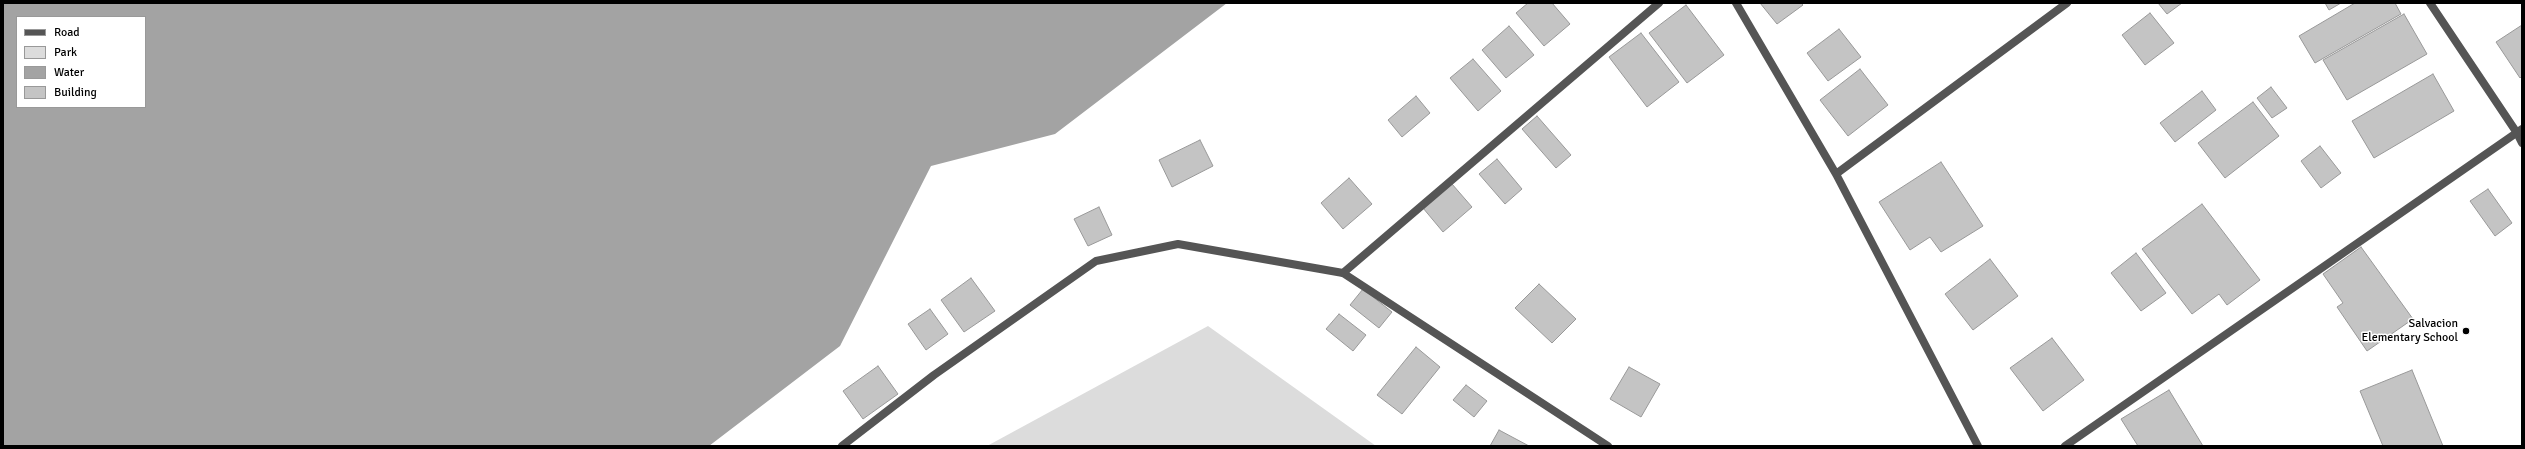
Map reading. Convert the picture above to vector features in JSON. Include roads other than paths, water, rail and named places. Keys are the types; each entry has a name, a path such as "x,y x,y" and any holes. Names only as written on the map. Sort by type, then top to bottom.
{"street":[{"path":"1343,273 1658,3"},
{"path":"1736,3 1836,174 1978,446"},
{"path":"1836,174 2067,3"},
{"path":"2430,3 2519,131 2522,143"},
{"path":"2065,446 2519,131"},
{"path":"842,446 934,375 1096,260 1178,244 1343,273 1608,446"}],"water":[{"path":"3,3 1227,3 1055,134 931,166 840,346 709,446 3,446"}],"place":[{"name":"Salvacion Elementary School","path":"2466,331"}]}
